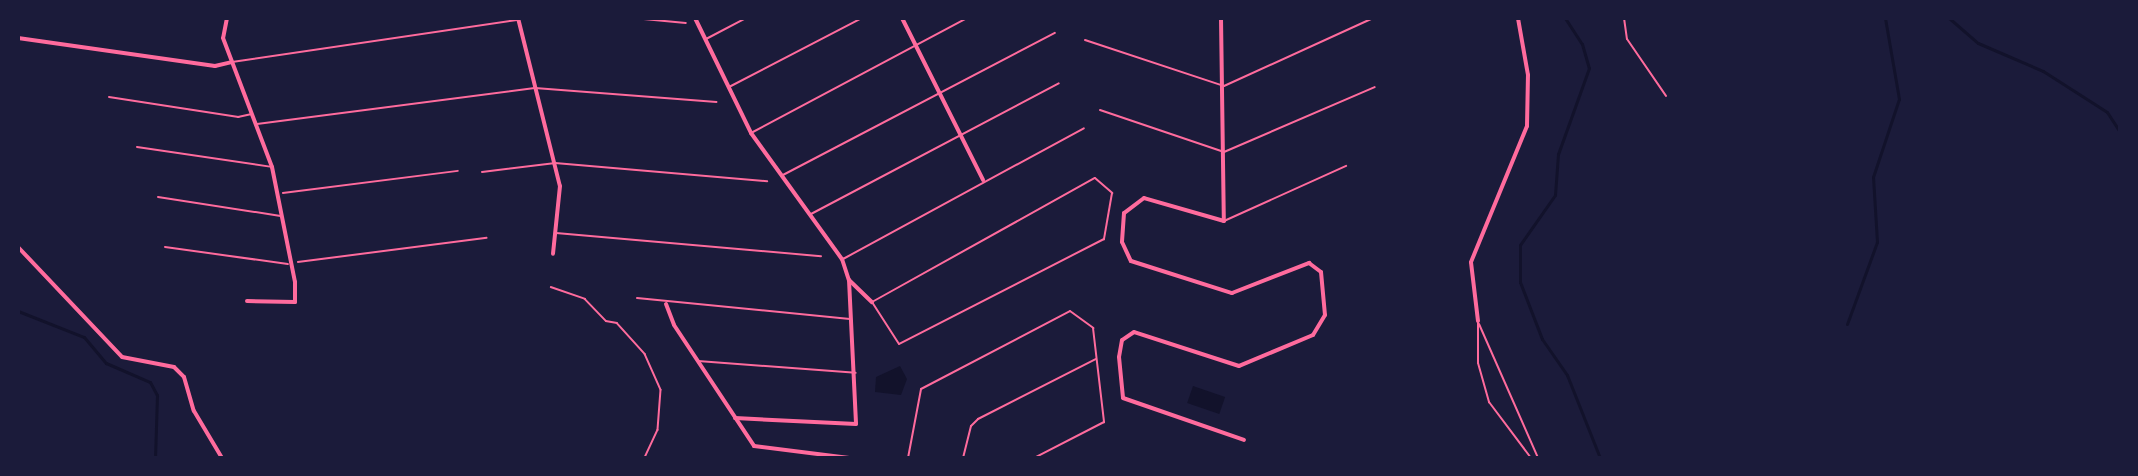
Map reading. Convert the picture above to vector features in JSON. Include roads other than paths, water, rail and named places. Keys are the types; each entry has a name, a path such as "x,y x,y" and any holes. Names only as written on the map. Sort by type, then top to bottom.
{"street":[{"path":"199,18 226,20 259,18"},
{"path":"695,18 751,133 842,259 849,280 850,319 856,373 856,424 850,427 735,418"},
{"path":"902,18 983,180"},
{"path":"1221,18 1224,86 1224,221 1144,198 1124,213 1122,242 1131,261 1232,293 1309,262 1322,272 1325,315 1313,336 1239,366 1134,332 1127,335 1119,357 1123,398 1244,440"},
{"path":"1478,321 1471,262 1527,126 1528,75 1518,18"},
{"path":"518,19 555,163 556,233 553,254"},
{"path":"226,20 223,38 257,124 279,193 288,264 296,302 247,301"},
{"path":"18,38 215,66 232,62"},
{"path":"18,247 122,357 174,367 184,377 194,411 222,458"},
{"path":"849,280 872,302"},
{"path":"666,304 697,361 754,446 764,450 849,458"}],"lane":[{"path":"633,18 686,23"},
{"path":"705,39 746,18"},
{"path":"729,87 862,18"},
{"path":"751,133 967,18"},
{"path":"1085,40 1224,86 1373,18"},
{"path":"1624,18 1623,29 1636,56 1666,96"},
{"path":"232,62 518,19"},
{"path":"781,176 1055,33"},
{"path":"809,216 962,137 1059,83"},
{"path":"1100,110 1224,152 1375,87"},
{"path":"257,124 535,88 716,102"},
{"path":"109,97 238,117 252,114"},
{"path":"842,259 976,190 983,180 1084,128"},
{"path":"136,147 272,167"},
{"path":"482,172 555,163 767,181"},
{"path":"1224,221 1346,166"},
{"path":"1095,178 1112,193 1104,239 899,344 872,302 1095,178"},
{"path":"158,197 281,216"},
{"path":"556,233 821,256"},
{"path":"165,247 288,264"},
{"path":"637,298 666,304 850,319"},
{"path":"908,458 921,389 1070,312 1093,328 1104,422 1034,458"},
{"path":"1478,321 1478,363 1489,402 1531,458"},
{"path":"1478,321 1538,458"},
{"path":"963,458 971,426 978,419 1096,359"},
{"path":"697,361 856,373"}],"waterway":[{"path":"1565,18 1582,44 1589,68 1558,154 1555,195 1520,245 1520,282 1542,339 1567,375 1600,458"},
{"path":"1847,324 1877,242 1873,177 1899,99 1885,18"},
{"path":"1949,18 1978,43 2043,71 2107,112 2120,132"},
{"path":"18,311 84,337 106,363 150,382 157,395 155,458"}]}
